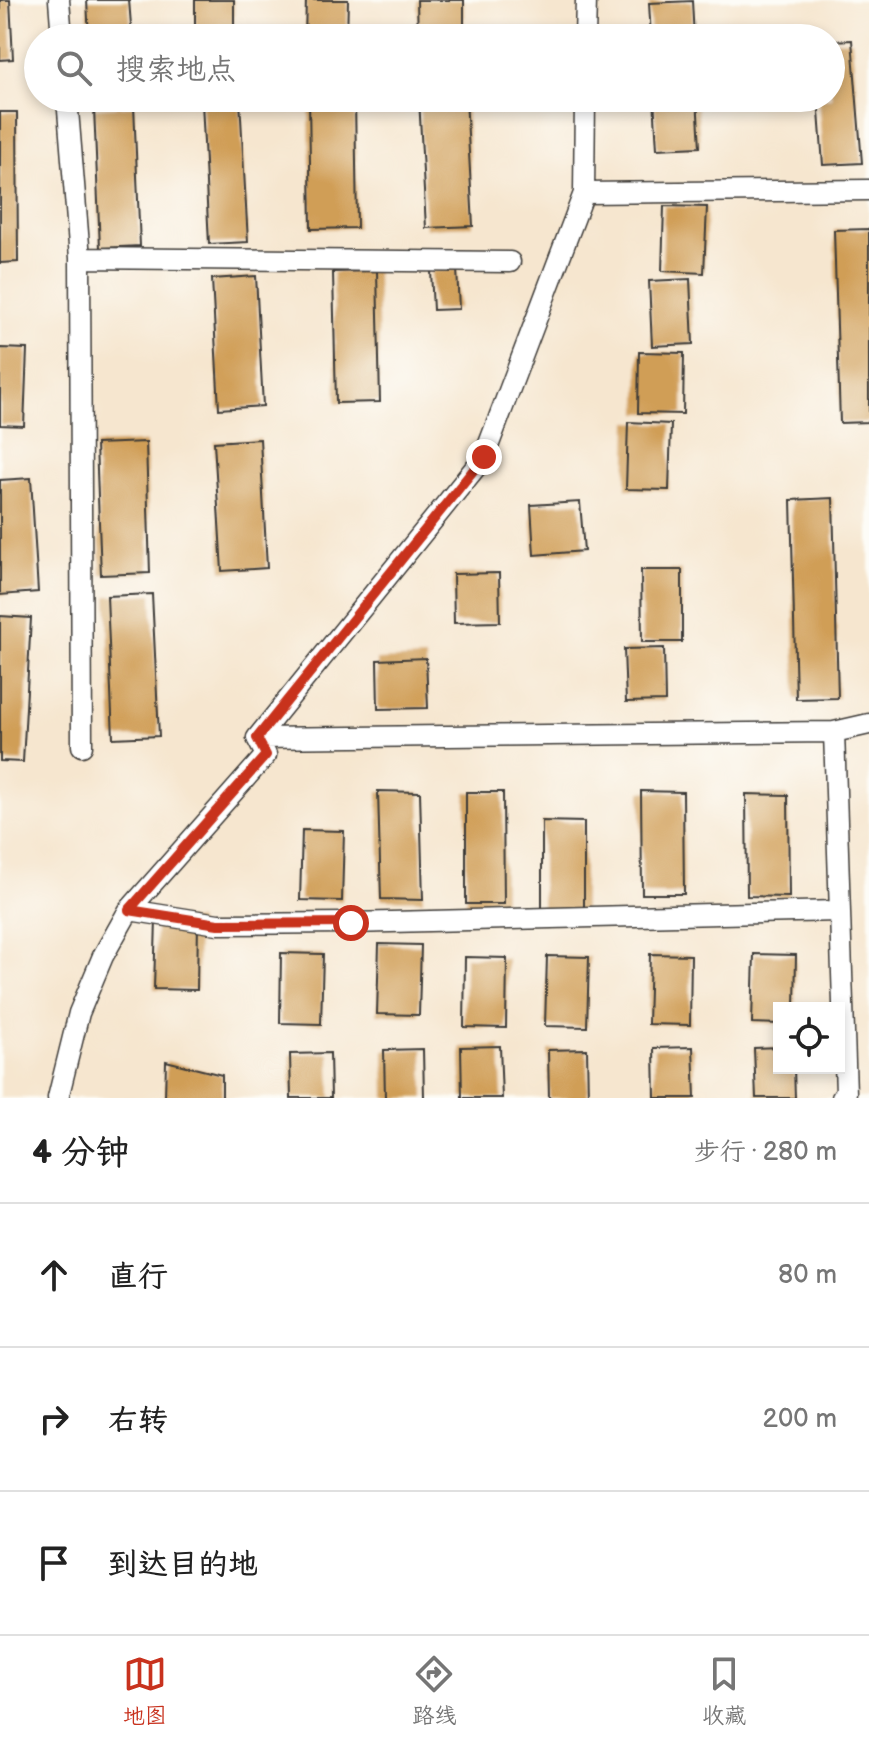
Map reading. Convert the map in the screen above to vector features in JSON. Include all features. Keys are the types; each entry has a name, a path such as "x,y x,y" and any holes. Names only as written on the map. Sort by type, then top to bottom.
{"street":[{"path":"59,0 61,24"},
{"path":"585,24 586,0"},
{"path":"68,112 80,258 82,746"},
{"path":"257,738 484,457 584,193 585,112"},
{"path":"584,193 869,190"},
{"path":"80,258 510,262"},
{"path":"257,738 834,732 869,724"},
{"path":"834,732 846,1093 842,1098"},
{"path":"58,1098 79,1013 103,956 129,910 266,755 257,738"},
{"path":"129,910 218,924 839,911"}],"building":[{"path":"0,0 10,0 13,59 0,60"},
{"path":"87,0 129,0 131,24 88,24"},
{"path":"195,0 234,0 234,24 195,24"},
{"path":"306,0 348,0 347,24 305,24"},
{"path":"417,0 464,0 464,24 418,24"},
{"path":"692,1 693,24 650,24 649,3"},
{"path":"845,40 852,40 862,163 823,165 819,112 845,112"},
{"path":"0,112 17,112 18,262 0,263"},
{"path":"94,112 134,112 140,246 100,248"},
{"path":"202,112 241,112 248,242 209,244"},
{"path":"309,112 355,112 357,228 311,229"},
{"path":"420,112 467,112 473,226 426,228"},
{"path":"655,112 698,112 700,147 657,149"},
{"path":"664,206 707,207 704,273 662,271"},
{"path":"869,229 869,422 840,423 834,230"},
{"path":"457,269 459,309 433,310 431,271"},
{"path":"377,271 380,402 336,403 333,272"},
{"path":"256,276 263,406 219,409 212,279"},
{"path":"690,279 693,344 652,346 649,281"},
{"path":"0,348 27,349 24,426 0,425"},
{"path":"639,352 684,353 683,414 638,413"},
{"path":"628,422 671,424 669,490 626,489"},
{"path":"260,439 267,568 222,571 214,442"},
{"path":"146,442 150,573 101,575 96,444"},
{"path":"31,478 38,592 0,595 0,480"},
{"path":"833,498 838,698 796,699 791,500"},
{"path":"580,502 584,551 534,555 531,505"},
{"path":"641,570 682,570 682,642 642,642"},
{"path":"499,573 500,622 454,623 453,574"},
{"path":"152,594 159,736 113,738 107,596"},
{"path":"0,616 31,618 23,762 0,761"},
{"path":"664,648 665,701 626,702 624,649"},
{"path":"426,658 428,708 378,709 377,660"},
{"path":"378,791 420,792 423,900 381,899"},
{"path":"641,791 683,792 684,894 642,894"},
{"path":"466,792 503,792 504,904 466,904"},
{"path":"746,794 788,795 789,897 747,896"},
{"path":"542,821 584,822 584,911 542,909"},
{"path":"302,830 344,831 342,901 300,900"},
{"path":"156,919 198,920 197,990 154,989"},
{"path":"379,944 421,945 419,1015 377,1014"},
{"path":"281,953 323,954 321,1024 280,1023"},
{"path":"650,954 691,955 690,1025 648,1024"},
{"path":"754,954 796,955 795,1002 773,1002 773,1024 752,1023"},
{"path":"547,956 589,957 587,1027 545,1026"},
{"path":"465,957 507,958 506,1028 464,1027"},
{"path":"500,1046 502,1098 462,1098 461,1047"},
{"path":"693,1047 695,1098 655,1098 654,1048"},
{"path":"773,1047 773,1074 794,1074 795,1098 756,1098 754,1048"},
{"path":"423,1049 424,1098 385,1098 384,1050"},
{"path":"587,1049 588,1098 549,1098 548,1050"},
{"path":"330,1053 331,1098 291,1098 290,1054"},
{"path":"166,1061 222,1075 222,1098 165,1098"}],"route":[{"path":"351,923 218,924 129,910 266,755 257,738 484,457"}]}
